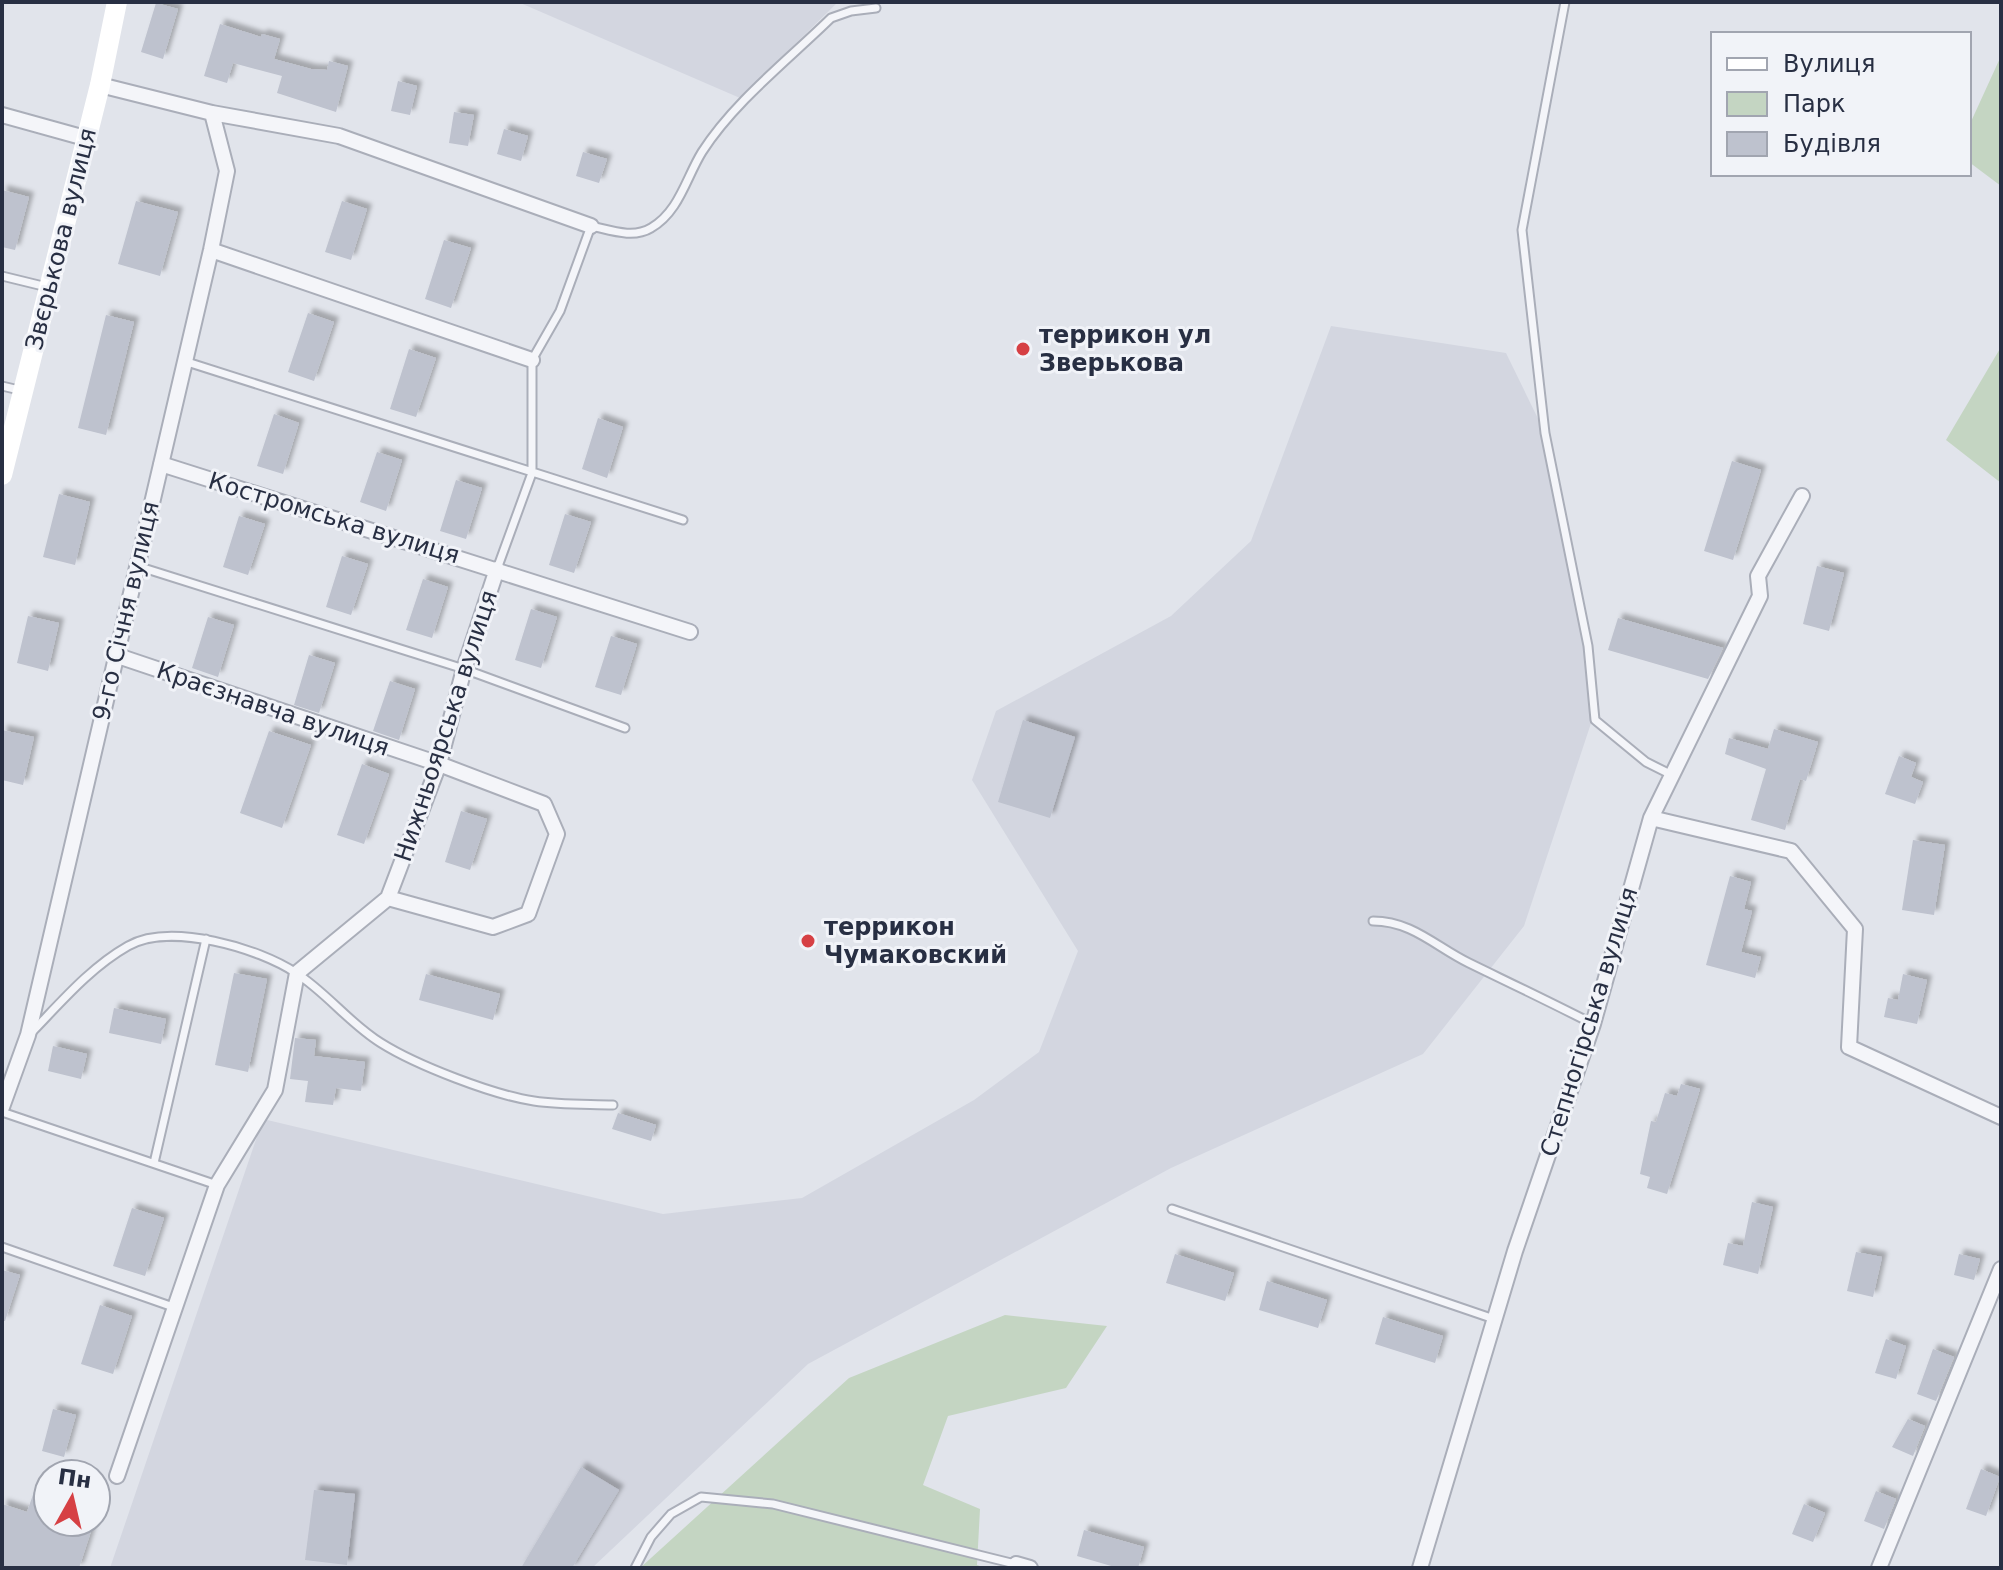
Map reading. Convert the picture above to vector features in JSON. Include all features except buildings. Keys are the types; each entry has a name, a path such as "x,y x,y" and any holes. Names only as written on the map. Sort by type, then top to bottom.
{"street":[{"name":"Звєрькова вулиця","path":"2,475 100,85 117,2"},
{"path":"100,85 212,113 339,136 591,226"},
{"name":"9-го Січня вулиця","path":"2,1110 6,1087 28,1035 211,250 227,171 212,113"},
{"path":"2,115 85,138"},
{"path":"211,250 532,360"},
{"name":"Костромська вулиця","path":"161,464 690,632"},
{"name":"Степногірська вулиця","path":"1424,1567 1494,1319 1593,1024 1651,818 1760,596 1758,576 1802,496"},
{"name":"Нижньоярська вулиця","path":"297,973 388,898 439,764 464,669 497,569"},
{"name":"Краєзнавча вулиця","path":"115,655 439,764 544,804 557,834 528,914 493,927 388,898"},
{"path":"1651,818 1791,851 1855,929 1849,1047 2001,1117"},
{"path":"117,1476 217,1185 275,1090 297,973"},
{"path":"1879,1568 2001,1269"}],"lane":[{"path":"1565,2 1522,230 1545,433 1588,646 1595,720 1646,762 1674,776"},
{"path":"497,569 532,473 532,360 560,311 591,226 626,234 648,230 669,216 703,151 739,108 831,18 851,11 876,8"},
{"path":"2,276 48,287"},
{"path":"184,361 683,520"},
{"path":"2,386 23,391"},
{"path":"137,566 464,669 625,728"},
{"path":"1373,921 1386,921 1424,934 1466,962 1593,1024"},
{"path":"28,1035 95,968 131,944 168,938 206,939 258,951 297,973 381,1043 467,1082 533,1101 613,1105"},
{"path":"154,1163 206,939"},
{"path":"2,1110 217,1185"},
{"path":"1172,1209 1494,1319"},
{"path":"2,1247 176,1308"},
{"path":"635,1568 651,1537 671,1514 701,1497 773,1504 1023,1566"}],"shaded area":[{"path":"518,2 838,2 740,98"},
{"path":"1331,326 1506,353 1545,433 1596,708 1524,926 1423,1054 1171,1168 808,1364 592,1568 110,1568 263,1119 663,1214 802,1198 974,1100 1039,1052 1078,951 972,780 996,711 1171,616 1251,541"}],"green space":[{"path":"2001,56 2001,186 1971,164 1971,122"},
{"path":"2001,347 2001,483 1946,440"},
{"path":"1005,1315 1107,1326 1066,1388 948,1416 923,1485 980,1509 977,1565 986,1568 640,1568 849,1378"}],"place":[{"name":"террикон ул Зверькова","path":"1023,349"},
{"name":"террикон Чумаковский","path":"808,941"}]}
